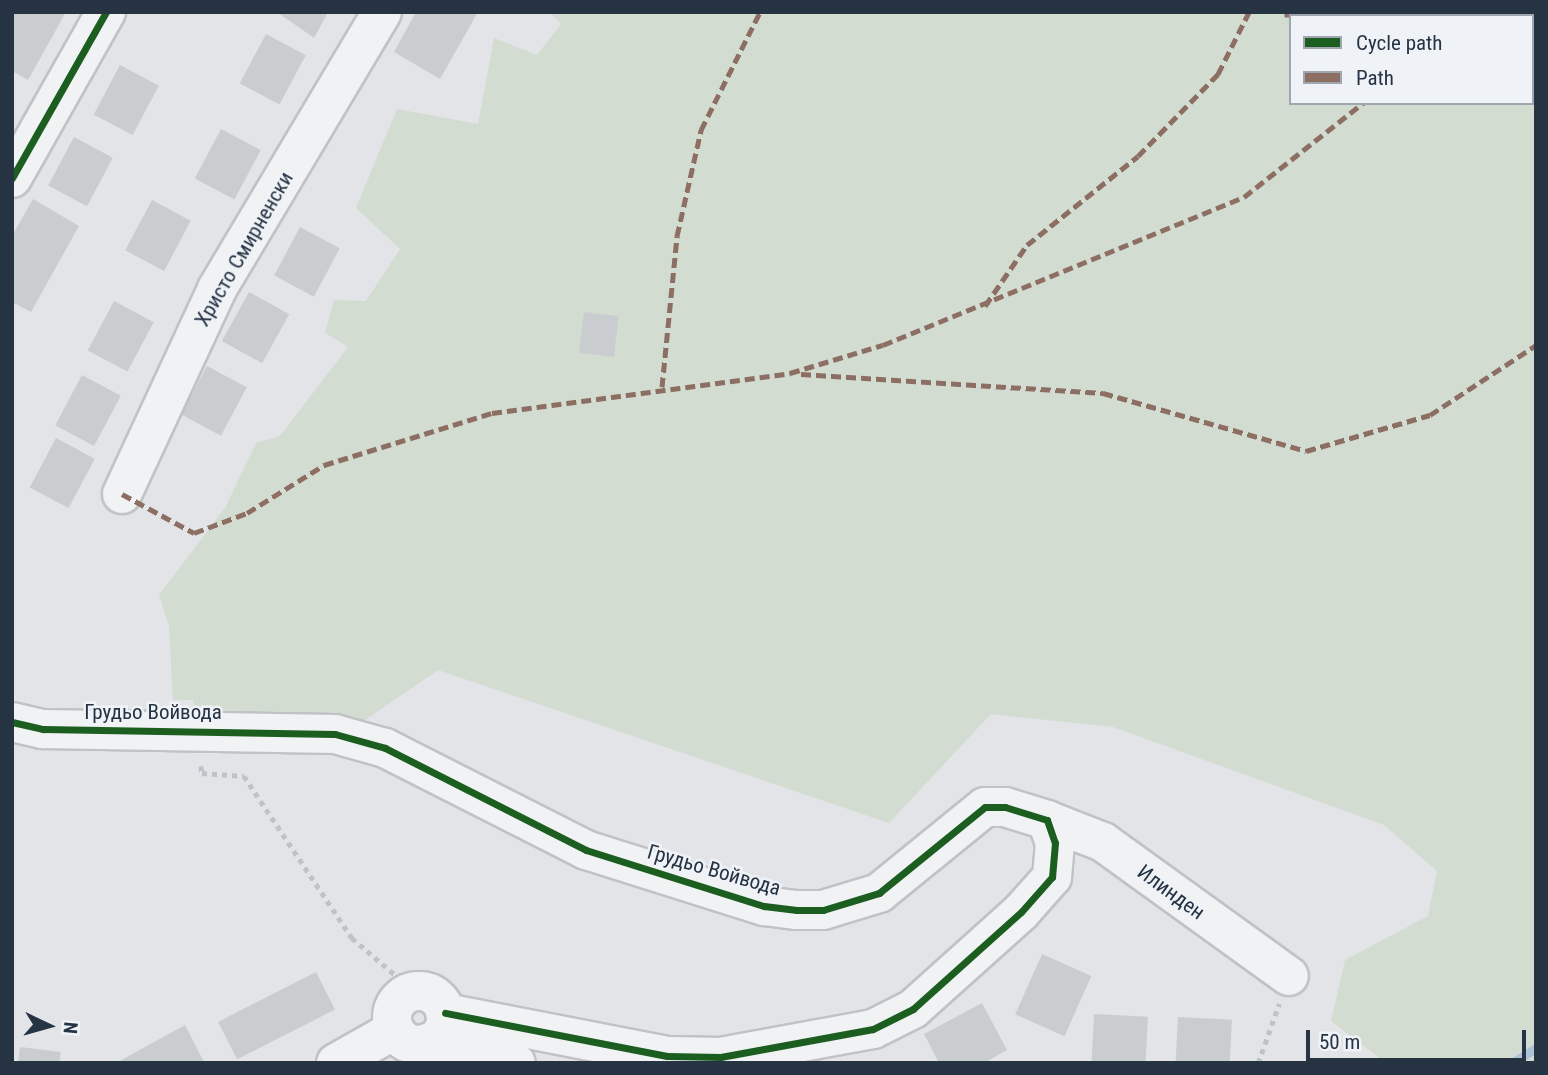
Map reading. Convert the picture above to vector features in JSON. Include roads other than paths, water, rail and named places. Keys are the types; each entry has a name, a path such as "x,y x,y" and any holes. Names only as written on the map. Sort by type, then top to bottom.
{"street":[{"path":"12,178 106,12"},
{"name":"Христо Смирненски","path":"122,494 217,289 382,12"},
{"name":"Грудьо Войвода","path":"12,722 43,729 335,734 385,748 586,850 764,906 797,910 822,910 879,893 985,807 1005,807 1047,820"},
{"path":"336,1063 420,1020 667,1056 720,1057 873,1030 913,1009 1052,877 1055,843 1047,820"},
{"name":"Илинден","path":"1047,820 1102,842 1289,976"},
{"path":"420,1020 516,1063"}],"waterway":[{"path":"1512,1063 1536,1048"}]}
